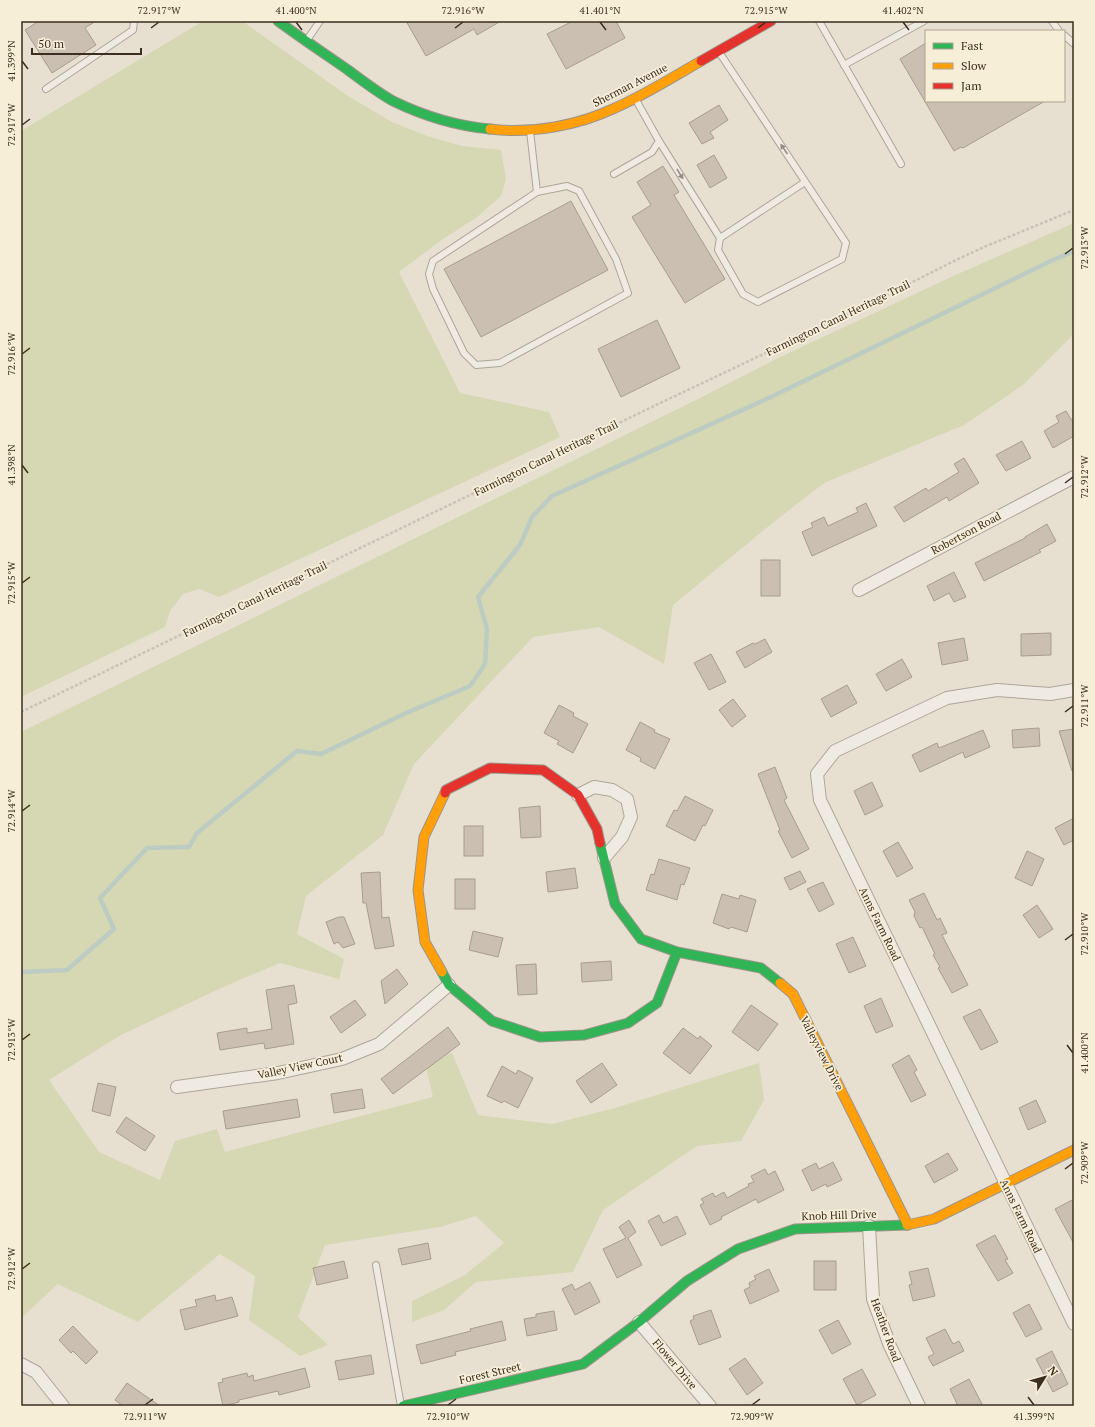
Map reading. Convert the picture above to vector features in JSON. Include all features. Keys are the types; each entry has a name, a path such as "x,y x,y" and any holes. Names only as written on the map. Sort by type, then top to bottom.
{"street":[{"name":"Sherman Avenue","path":"278,21 392,100 427,116 451,123 482,130 507,132 530,131 597,116 635,98 771,21"},
{"name":"Robertson Road","path":"858,590 1074,477"},
{"name":"Anns Farm Road","path":"1074,690 1050,694 997,690 947,698 835,751 817,774 820,800 1074,1324"},
{"name":"Valleyview Drive","path":"677,952 657,1003 628,1023 584,1035 540,1037 492,1021 449,985 425,942 418,890 424,838 446,790 490,768 543,770 578,795 597,829 615,904 641,939 677,952 761,968 793,994 908,1225"},
{"path":"578,795 594,787 612,790 627,799 631,817 622,837 604,858"},
{"name":"Valley View Court","path":"177,1087 278,1073 342,1059 379,1044 449,985"},
{"name":"Knob Hill Drive","path":"583,1364 639,1322 687,1281 738,1249 795,1229 908,1225 934,1219 1074,1150"},
{"name":"Heather Road","path":"869,1226 873,1299 890,1346 919,1406"},
{"name":"Flower Drive","path":"639,1322 710,1406"},
{"path":"21,1364 36,1372 63,1406"},
{"name":"Forest Street","path":"402,1406 583,1364"}],"lane":[{"path":"46,89 133,30 134,21"},
{"path":"306,41 320,21"},
{"path":"819,21 901,164"},
{"path":"844,65 924,21"},
{"path":"1052,21 1058,30"},
{"path":"1065,36 1074,44"},
{"path":"635,98 720,238 718,250 743,294 758,302 842,259 846,244 718,51"},
{"path":"530,131 537,192"},
{"path":"614,174 652,152 660,141"},
{"path":"720,238 806,182"},
{"path":"567,186 579,191 616,259 628,293 500,363 476,365 464,353 432,289 429,274 433,261 537,192 567,186"},
{"path":"376,1265 402,1406"}],"path":[{"name":"Farmington Canal Heritage Trail","path":"21,712 654,406 873,302 954,261 1074,210"}],"green space":[{"path":"203,21 242,21 348,96 392,122 427,136 462,146 501,150 506,179 501,196 476,218 443,239 399,272 460,393 549,412 560,437 219,597 199,589 183,594 170,611 165,627 21,697 21,131"},
{"path":"1074,223 1074,334 1023,385 964,425 824,483 770,525 673,605 664,664 599,627 533,637 414,764 383,835 306,896 297,934 344,959 339,979 280,963 230,984 121,1035 49,1080 99,1152 160,1180 175,1141 217,1129 225,1152 433,1097 424,1059 452,1053 478,1115 552,1124 615,1108 759,1063 764,1100 741,1141 697,1146 603,1210 573,1272 476,1282 444,1310 412,1322 412,1301 465,1275 504,1243 476,1216 440,1227 325,1245 298,1317 328,1345 300,1356 249,1320 255,1276 220,1254 138,1322 58,1284 21,1318 21,732 698,399 774,360 951,277"}],"building":[{"path":"39,21 96,21 85,28 96,45 52,73 25,30"},
{"path":"406,21 501,21 477,35 474,29 426,56"},
{"path":"573,21 616,21 625,38 566,69 547,34"},
{"path":"925,44 925,102 900,59"},
{"path":"925,102 1043,102 963,148 961,147 954,151"},
{"path":"719,105 728,120 710,132 714,138 702,144 689,123"},
{"path":"714,155 727,178 710,188 697,165"},
{"path":"663,166 679,192 674,195 725,279 685,303 632,217 651,205 637,182"},
{"path":"571,201 608,270 481,337 444,269"},
{"path":"657,320 680,368 621,397 598,349"},
{"path":"1066,411 1074,424 1074,436 1053,448 1044,431 1059,422 1056,416"},
{"path":"1022,441 1031,458 1006,471 996,455"},
{"path":"964,458 979,483 949,501 947,497 904,522 894,507 926,488 928,491 959,472 954,464"},
{"path":"866,503 877,526 812,556 802,532 813,527 811,523 824,517 828,526 858,512 856,508"},
{"path":"1047,524 1056,541 1039,550 1041,552 984,581 975,563 1025,538"},
{"path":"761,560 780,560 780,596 761,596"},
{"path":"954,572 966,597 954,602 949,593 934,601 927,586"},
{"path":"1051,633 1051,655 1021,656 1021,634"},
{"path":"964,638 968,660 942,665 938,643"},
{"path":"765,639 772,652 745,668 736,652 753,643 755,644"},
{"path":"711,654 726,682 709,690 694,663"},
{"path":"902,659 912,677 886,691 876,674"},
{"path":"847,685 857,703 831,717 821,699"},
{"path":"733,699 746,716 732,727 719,710"},
{"path":"559,705 574,713 573,716 588,724 573,753 557,744 559,741 544,733"},
{"path":"640,722 655,730 654,732 670,739 655,769 640,761 641,758 626,750"},
{"path":"1039,728 1040,746 1013,748 1012,730"},
{"path":"1074,729 1074,771 1072,771 1059,731"},
{"path":"983,730 990,747 965,758 963,752 920,772 912,755 937,743 939,748"},
{"path":"775,767 787,798 784,800 809,849 792,858 778,831 780,830 758,774"},
{"path":"872,782 883,806 865,815 854,791"},
{"path":"685,796 713,810 695,841 666,826 674,810 677,811"},
{"path":"540,806 541,837 521,838 519,808"},
{"path":"1074,818 1074,840 1064,845 1055,828"},
{"path":"464,826 483,826 483,856 464,856"},
{"path":"898,842 913,868 897,877 883,851"},
{"path":"1027,851 1044,859 1032,886 1015,878"},
{"path":"659,859 690,868 684,885 681,884 677,900 646,890 651,874 654,875"},
{"path":"575,868 578,888 548,892 546,872"},
{"path":"800,871 806,882 790,890 784,878"},
{"path":"380,872 382,918 389,917 394,946 375,949 366,903 363,903 361,873"},
{"path":"455,879 475,879 475,909 455,909"},
{"path":"823,882 834,904 819,912 807,889"},
{"path":"924,893 937,920 940,918 947,933 942,935 968,985 952,993 938,968 940,967 933,955 935,954 922,927 920,928 914,916 915,912 909,900"},
{"path":"722,894 739,899 740,895 756,900 747,932 731,927 729,929 713,923"},
{"path":"1037,905 1053,929 1039,938 1023,915"},
{"path":"339,917 344,917 355,944 343,948 338,942 334,944 326,922"},
{"path":"473,931 503,938 498,957 469,950"},
{"path":"853,937 866,966 849,973 836,944"},
{"path":"611,961 612,980 582,982 581,963"},
{"path":"536,964 537,994 518,995 516,965"},
{"path":"397,969 408,984 385,1004 381,981"},
{"path":"294,985 297,1003 288,1005 294,1044 265,1049 264,1043 220,1050 217,1033 247,1028 247,1033 272,1029 266,990"},
{"path":"881,998 893,1026 876,1033 864,1006"},
{"path":"355,1000 366,1015 341,1033 330,1017"},
{"path":"751,1005 778,1024 758,1051 732,1032"},
{"path":"980,1009 998,1042 981,1050 963,1017"},
{"path":"448,1027 460,1044 393,1094 381,1079"},
{"path":"683,1028 698,1039 700,1036 712,1046 690,1074 663,1053"},
{"path":"909,1055 917,1070 914,1072 926,1095 911,1102 892,1065"},
{"path":"602,1063 617,1085 591,1103 576,1081"},
{"path":"502,1066 516,1074 518,1070 533,1078 518,1108 504,1101 502,1103 487,1096"},
{"path":"98,1083 116,1087 110,1116 92,1111"},
{"path":"362,1089 365,1108 334,1113 331,1094"},
{"path":"297,1099 300,1117 226,1129 223,1111"},
{"path":"1036,1100 1046,1122 1028,1130 1019,1108"},
{"path":"126,1117 155,1136 145,1151 116,1132"},
{"path":"948,1153 958,1170 934,1183 925,1166"},
{"path":"833,1162 842,1180 827,1187 826,1184 812,1191 802,1170 816,1163 819,1169"},
{"path":"765,1169 768,1175 775,1171 784,1190 758,1203 756,1199 721,1217 722,1219 710,1225 700,1205 704,1203 701,1199 713,1193 715,1197 724,1192 727,1198 749,1186 748,1184 754,1182 751,1176"},
{"path":"1074,1199 1074,1244 1055,1209"},
{"path":"659,1215 663,1223 677,1216 686,1234 661,1246 648,1221"},
{"path":"629,1220 636,1232 628,1238 642,1265 617,1278 603,1249 626,1238 619,1227"},
{"path":"995,1235 1008,1259 1005,1260 1013,1273 998,1281 976,1245"},
{"path":"428,1243 431,1259 402,1265 398,1249"},
{"path":"344,1261 348,1278 317,1285 313,1268"},
{"path":"814,1261 836,1261 836,1290 814,1290"},
{"path":"928,1268 935,1296 913,1301 909,1285 912,1284 909,1272"},
{"path":"769,1269 779,1291 750,1304 744,1290 750,1287 749,1283 756,1279 754,1276"},
{"path":"590,1282 600,1302 575,1315 562,1289 572,1284 575,1290"},
{"path":"215,1295 216,1301 232,1297 238,1316 185,1330 180,1310 197,1306 195,1300"},
{"path":"1029,1304 1042,1329 1026,1337 1013,1313"},
{"path":"711,1310 721,1337 699,1345 690,1321 694,1319 693,1316"},
{"path":"554,1311 557,1330 527,1336 524,1319 536,1317 536,1314"},
{"path":"838,1320 851,1344 832,1354 819,1330"},
{"path":"502,1321 506,1340 455,1352 456,1355 421,1364 416,1345 471,1331 470,1329"},
{"path":"73,1326 98,1352 86,1364 73,1351 71,1353 59,1340"},
{"path":"945,1329 953,1344 959,1341 964,1351 933,1366 928,1357 934,1354 926,1338"},
{"path":"1052,1351 1068,1384 1053,1392 1036,1359"},
{"path":"371,1355 374,1374 339,1380 335,1361"},
{"path":"745,1358 763,1383 747,1395 729,1369"},
{"path":"305,1368 310,1387 279,1395 278,1391 239,1400 239,1402 223,1406 218,1383 223,1382 222,1379 247,1373 248,1377 253,1375 254,1381"},
{"path":"862,1369 876,1395 857,1405 843,1379"},
{"path":"969,1379 983,1406 958,1406 950,1389"},
{"path":"127,1383 160,1406 123,1406 115,1400"}],"waterway":[{"path":"21,972 67,970 114,929 100,898 147,848 189,847 197,833 297,751 321,754 406,713 470,686 485,664 487,629 478,597 520,545 532,517 552,496 771,397 1074,251"}],"traffic: fast":[{"path":"278,21 393,101 440,120 477,128 490,129"},
{"path":"600,843 615,904 641,939 677,952 761,968 780,983"},
{"path":"442,972 449,985 492,1021 540,1037 584,1035 628,1023 657,1003 677,952"},
{"path":"403,1406 583,1364 639,1322 687,1281 738,1249 795,1229 907,1225"}],"traffic: slow":[{"path":"490,129 538,129 585,120 626,103 659,86 701,61"},
{"path":"442,972 425,942 418,890 424,837 445,793"},
{"path":"780,983 793,994 908,1225"},
{"path":"907,1225 934,1219 1074,1150"}],"traffic: jam":[{"path":"701,61 771,21"},
{"path":"445,793 446,790 490,768 543,770 578,795 597,829 600,843"}]}
